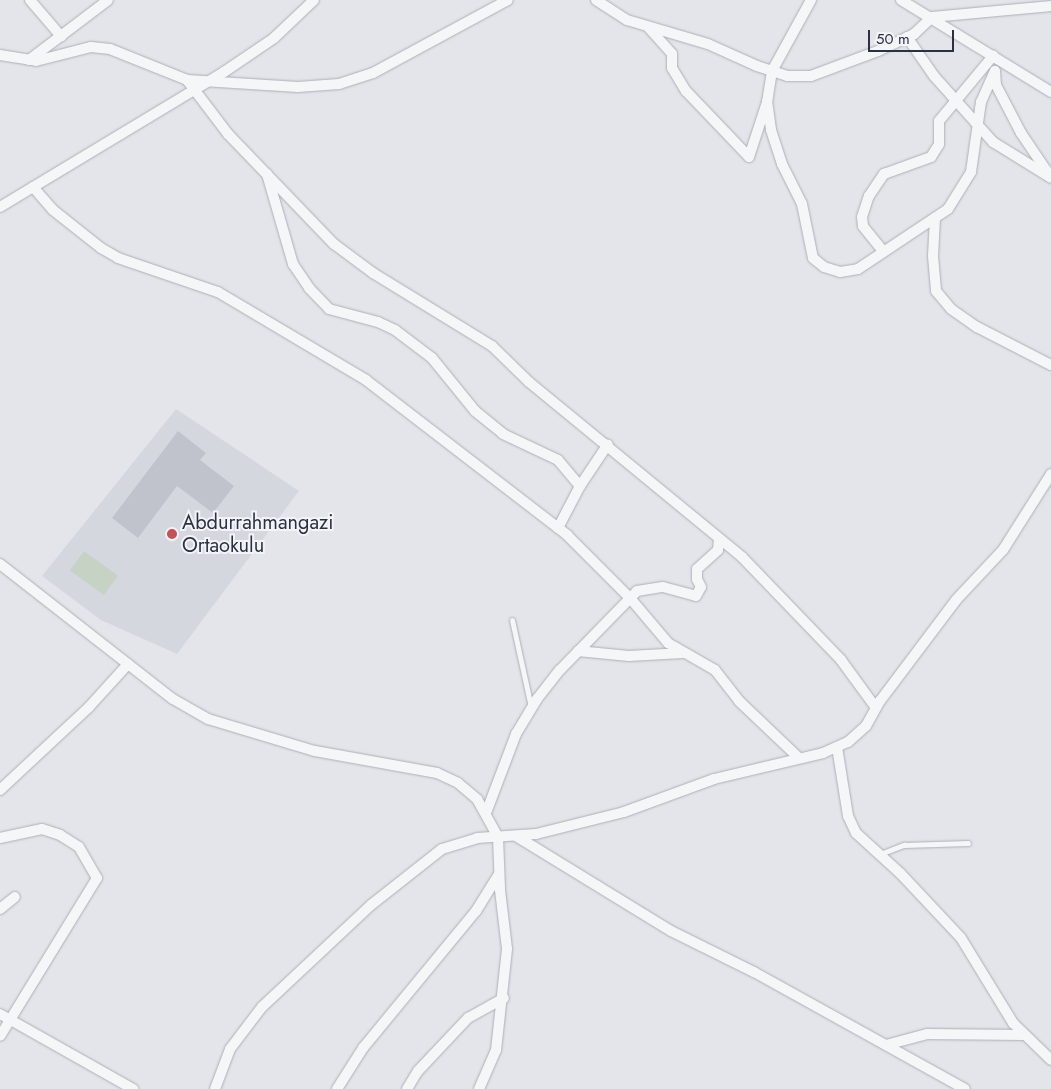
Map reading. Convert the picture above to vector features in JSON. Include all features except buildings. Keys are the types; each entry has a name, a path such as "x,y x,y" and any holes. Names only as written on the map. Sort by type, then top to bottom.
{"street":[{"path":"30,0 61,36"},
{"path":"29,60 108,0"},
{"path":"0,207 208,82 274,38 314,0"},
{"path":"0,55 36,61 91,47 110,49 187,80 298,87 339,84 373,73 508,0"},
{"path":"596,0 627,20 708,44 787,76 810,76 907,37 932,17 1051,6"},
{"path":"647,26 672,54 672,68 686,91 749,157 767,101 772,71 811,0"},
{"path":"901,0 932,17 1051,92"},
{"path":"907,37 934,76 999,146 1051,178"},
{"path":"993,56 996,85 1021,133 1051,178"},
{"path":"883,250 863,226 862,217 869,196 884,174 931,157 939,144 939,121 993,56"},
{"path":"767,101 770,130 782,164 802,204 813,258 824,266 840,272 858,269 883,250 948,209 970,172 981,102 994,72"},
{"path":"187,80 228,134 334,244 373,273 492,346 529,382 608,444 742,557 841,660 876,708"},
{"path":"267,173 294,264 309,288 329,309 378,322 395,330 432,358 474,411 503,434 558,460 580,486"},
{"path":"33,187 53,210 101,248 118,258 218,292 366,380 558,528 630,598 668,643 715,670 739,702 798,758"},
{"path":"0,216 24,192"},
{"path":"935,218 933,256 936,291 950,309 1051,365"},
{"path":"558,528 580,486 608,444"},
{"path":"215,1089 230,1049 262,1007 371,905 442,849 477,838 536,834 624,812 714,779 798,758 848,742 866,726 876,708 956,600 1003,550 1051,474"},
{"path":"486,813 506,754 531,708 578,651 637,590 651,587 675,588 696,596 701,587 697,579 696,568 718,550 719,539"},
{"path":"0,564 173,699 208,719 315,751 436,773 468,791 486,813 498,838 499,874 508,949 504,998 496,1050 479,1089"},
{"path":"578,651 629,656 683,653"},
{"path":"0,790 90,707 128,664"},
{"path":"837,747 850,822 856,833 961,938 1023,1035 1051,1060"},
{"path":"0,838 42,829 60,835 78,847 96,878 44,968 4,1017 0,1036"},
{"path":"516,836 671,931 754,972 965,1089"},
{"path":"337,1089 363,1048 476,911 499,874"},
{"path":"0,909 15,898"},
{"path":"407,1089 418,1071 468,1018 504,998"},
{"path":"4,1017 133,1089"},
{"path":"886,1045 927,1034 1023,1035"}],"lane":[{"path":"512,620 531,708"},
{"path":"879,854 904,845 968,844"}],"shaded area":[{"name":"Abdurrahmangazi Ortaokulu","path":"176,409 299,491 177,654 101,620 42,576"}],"green space":[{"path":"84,551 118,576 104,595 70,570"}],"place":[{"name":"Abdurrahmangazi Ortaokulu","path":"172,534"}]}
